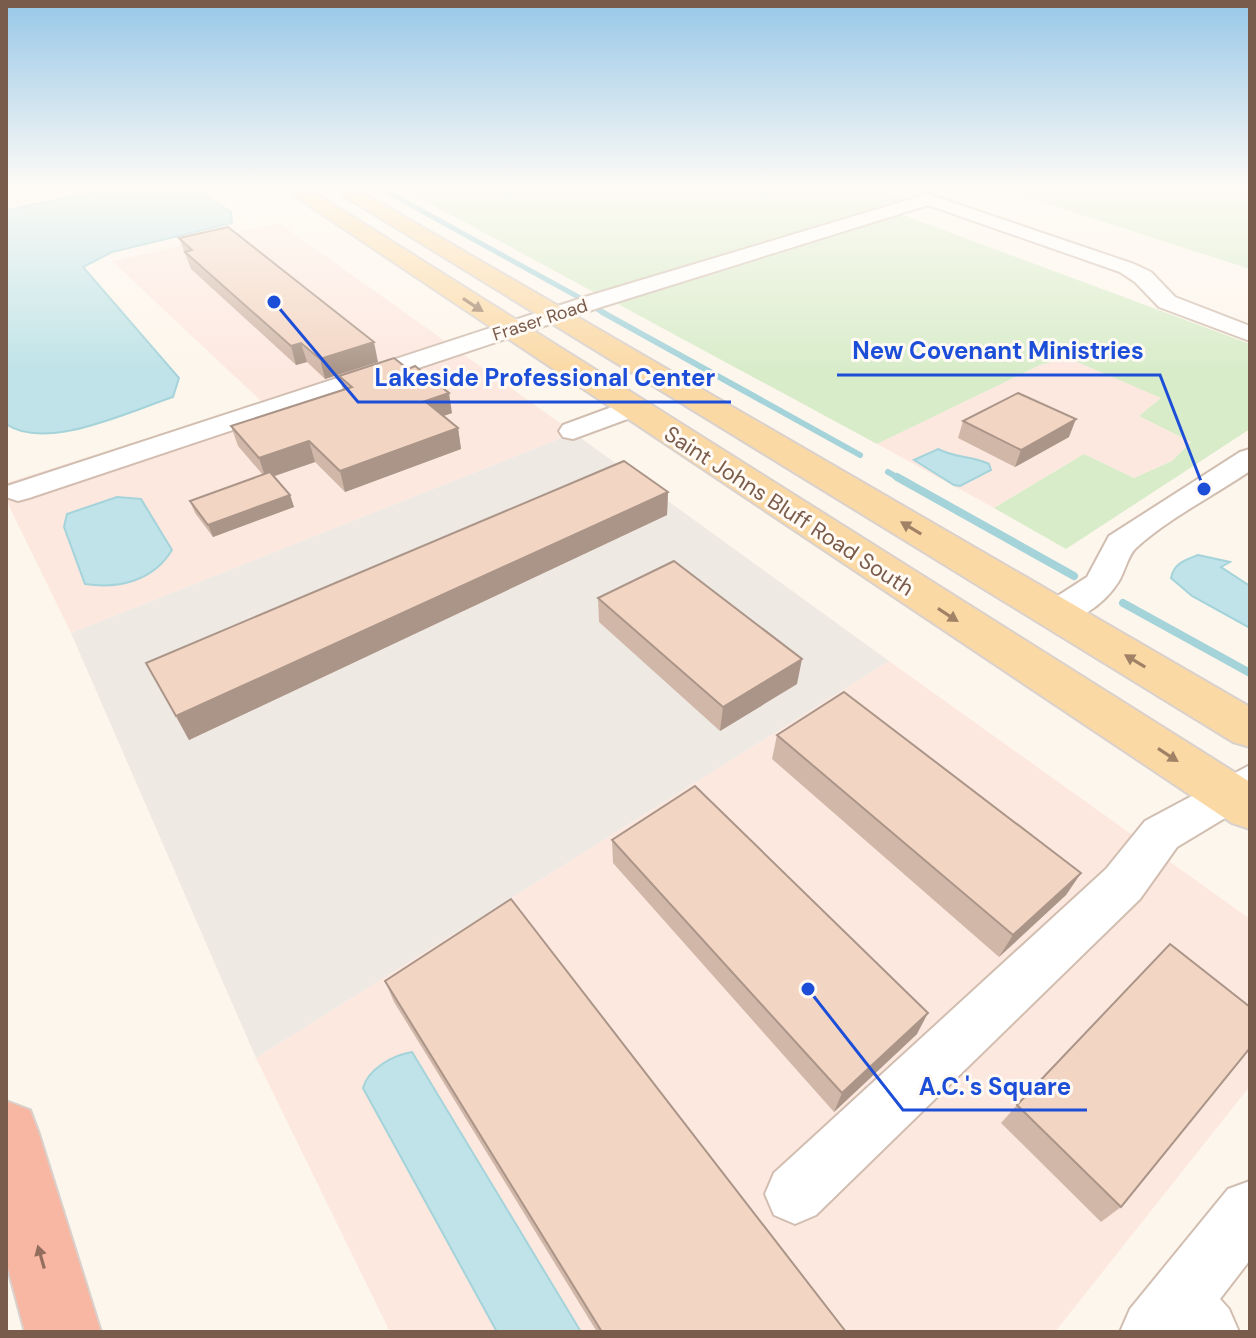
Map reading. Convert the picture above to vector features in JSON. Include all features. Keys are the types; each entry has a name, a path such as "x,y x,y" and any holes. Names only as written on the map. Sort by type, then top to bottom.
{"highway":[{"path":"6,1134 63,1332"}],"main road":[{"name":"Saint Johns Bluff Road South","path":"386,248 631,408 1243,795"},
{"name":"Saint Johns Bluff Road South","path":"446,248 1250,729"}],"street":[{"name":"Fraser Road","path":"18,492 770,248"},
{"name":"Fraser Road","path":"1071,248 1127,268 1143,277 1167,302 1250,334"},
{"path":"573,431 631,408"},
{"path":"1055,614 1090,592 1103,579 1108,562 1121,543 1250,458"},
{"path":"795,1194 1123,884 1161,834 1243,795"},
{"path":"1179,1322 1250,1211"}],"shaded area":[{"path":"167,248 315,248 574,433 71,633 6,500 6,483 262,402 112,261"},
{"path":"1068,358 1162,398 1139,416 1191,442 1172,461 1134,478 1084,454 994,508 877,444 1040,365"},
{"path":"574,433 889,661 256,1058 71,633"},
{"path":"889,661 1250,919 1250,1086 1055,1332 390,1332 256,1058"}],"green space":[{"path":"513,248 751,248 601,296"},
{"path":"790,248 993,248 1250,344 1250,429 1066,549 994,508 1084,454 1134,478 1172,461 1191,442 1139,416 1161,398 1068,358 1040,365 877,444 616,303"},
{"path":"1186,248 1250,248 1250,269"}],"water":[{"path":"6,248 127,248 112,252 83,267 179,378 173,397 112,419 65,431 43,434 6,424"},
{"path":"938,449 983,461 989,464 991,470 960,486 954,485 914,460"},
{"path":"117,497 141,499 172,550 145,576 122,584 85,584 64,527 67,514"},
{"path":"1198,555 1230,562 1221,567 1250,586 1250,628 1192,596 1171,578 1177,565"},
{"path":"412,1052 581,1332 497,1332 363,1088 370,1075 382,1064"}],"building":[{"path":"255,248 374,342 320,359 301,343 291,346 185,252"},
{"path":"394,358 408,369 415,366 449,393 425,401 458,428 340,471 309,441 259,458 231,426 352,387 339,376"},
{"path":"1018,393 1076,419 1021,450 963,421"},
{"path":"624,461 668,492 176,716 146,663"},
{"path":"270,472 290,495 208,525 190,501"},
{"path":"674,561 802,659 723,707 598,598"},
{"path":"844,692 1081,873 1013,935 777,735"},
{"path":"695,786 928,1013 842,1093 612,840"},
{"path":"511,899 846,1332 602,1332 385,981"},
{"path":"1170,944 1250,1007 1250,1048 1121,1207 1017,1105"}],"waterway":[{"path":"490,248 582,299"},
{"path":"597,309 606,314"},
{"path":"602,312 860,455"},
{"path":"888,472 900,479"},
{"path":"897,477 1074,576"},
{"path":"1123,603 1250,673"}],"place":[{"name":"Lakeside Professional Center","path":"274,302"},
{"name":"New Covenant Ministries","path":"1204,489"},
{"name":"A.C.'s Square","path":"808,989"}]}
